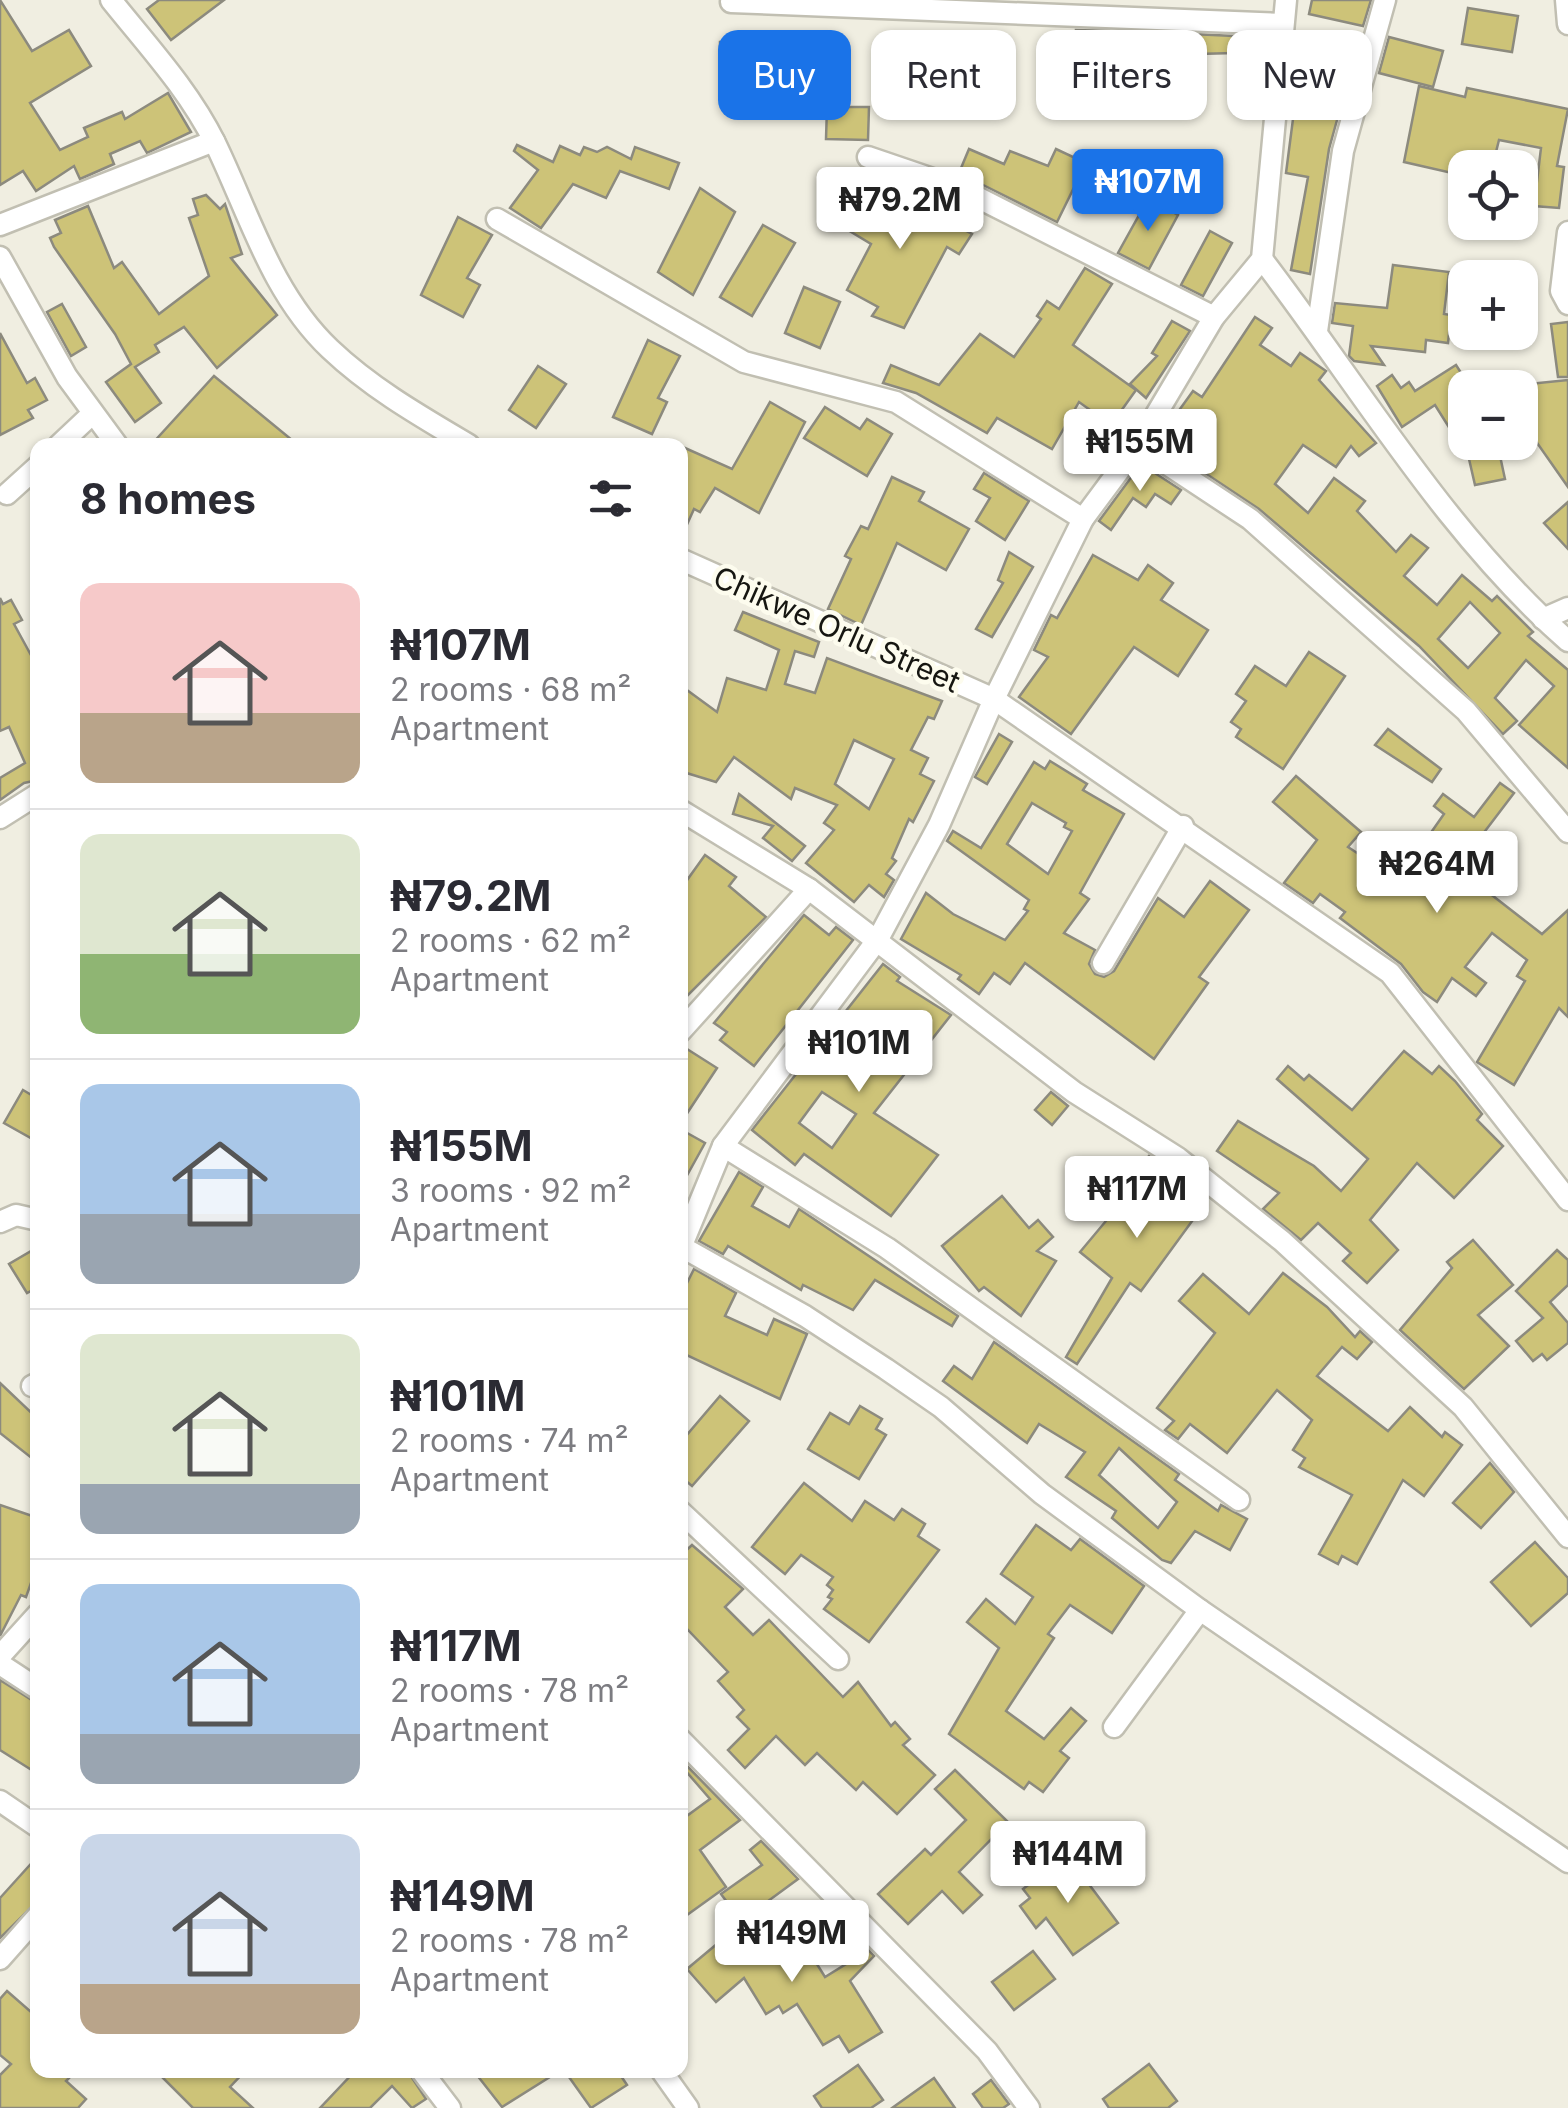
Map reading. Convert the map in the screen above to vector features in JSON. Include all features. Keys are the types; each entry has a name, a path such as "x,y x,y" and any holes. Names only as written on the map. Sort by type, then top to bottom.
{"street":[{"path":"111,0 167,70 214,142 264,257 328,348 393,400 457,438"},
{"path":"688,1232 723,1146 878,939 939,826 994,699 1083,519 1138,445 1214,317 1262,258 1286,0"},
{"path":"1317,331 1343,151 1385,0"},
{"path":"1566,0 1568,24"},
{"path":"731,2 1282,24"},
{"path":"0,225 214,142"},
{"path":"868,158 959,188 1214,317"},
{"path":"497,220 744,362 896,402 1083,519"},
{"path":"1568,232 1561,291 1568,304"},
{"path":"0,257 92,414 112,438"},
{"path":"1262,258 1423,481 1543,619 1568,641"},
{"path":"66,438 92,414"},
{"path":"1138,445 1250,519 1466,711 1568,832"},
{"path":"7,494 30,473"},
{"name":"Chikwe Orlu Street","path":"688,564 994,699 1183,826 1390,973 1568,1200"},
{"path":"1543,619 1568,608"},
{"path":"0,818 30,799"},
{"path":"688,815 809,888 1074,1092 1178,1158 1282,1241 1463,1407 1568,1537"},
{"path":"1103,963 1183,826"},
{"path":"688,1021 809,888"},
{"path":"723,1146 887,1248 1239,1500"},
{"path":"0,1222 16,1216 30,1219"},
{"path":"688,1253 805,1316 927,1397 1042,1494 1200,1610 1568,1862"},
{"path":"688,1519 838,1660"},
{"path":"1114,1728 1200,1610"},
{"path":"0,1656 30,1623"},
{"path":"0,1664 30,1684"},
{"path":"688,1747 987,2050 1028,2108"},
{"path":"0,1801 30,1822"},
{"path":"0,1959 30,1925"},
{"path":"428,2078 450,2108"},
{"path":"667,2078 688,2108"}],"building":[{"path":"0,0 32,51 69,30 91,66 30,103 60,150 88,137 84,128 122,112 125,119 168,93 191,132 147,153 140,141 110,154 114,164 80,179 74,166 36,191 23,171 0,185"},
{"path":"159,0 224,0 171,40 147,9"},
{"path":"1312,0 1371,0 1363,26 1309,14"},
{"path":"1468,8 1518,16 1512,52 1462,44"},
{"path":"1207,35 1227,36 1227,53 1207,54"},
{"path":"1389,37 1443,51 1433,87 1379,73"},
{"path":"1419,86 1465,97 1467,88 1568,109 1557,166 1564,167 1559,208 1538,206 1541,148 1499,140 1496,150 1448,150 1448,172 1404,162"},
{"path":"851,107 869,107 868,140 826,139 827,120 851,120"},
{"path":"1293,120 1337,120 1310,274 1291,270 1308,177 1286,173"},
{"path":"517,145 553,162 560,146 580,155 584,147 597,152 607,147 631,159 635,147 679,163 669,189 620,171 606,198 573,184 541,228 510,208 538,170 514,151"},
{"path":"969,149 1004,164 1010,151 1048,166 1056,149 1086,163 1057,222 959,173"},
{"path":"700,188 735,212 693,295 658,272"},
{"path":"863,192 920,226 939,196 970,209 959,227 972,234 959,254 947,247 904,328 872,316 878,307 847,290 871,244 833,221 845,193 857,201"},
{"path":"206,195 220,209 225,204 242,254 231,258 277,315 217,368 184,327 155,345 159,352 135,367 161,403 135,422 106,382 131,364 115,334 54,247 50,238 61,233 55,220 88,206 114,268 122,262 159,314 209,276 189,218 198,215 193,199"},
{"path":"1148,199 1178,215 1149,269 1118,253"},
{"path":"458,217 492,235 467,278 480,285 463,317 421,295"},
{"path":"763,225 795,243 752,316 720,297"},
{"path":"1210,231 1232,243 1203,296 1181,285"},
{"path":"1393,265 1448,272 1444,314 1448,315 1448,343 1426,340 1425,352 1371,346 1384,365 1354,361 1349,356 1353,326 1332,323 1335,303 1387,308"},
{"path":"1085,268 1112,284 1073,345 1136,390 1111,425 1079,402 1052,449 997,418 987,433 916,393 883,383 891,365 939,385 980,334 1014,357 1041,319 1037,316 1047,301 1059,309"},
{"path":"804,287 840,302 820,348 785,333"},
{"path":"62,304 86,347 71,356 47,312"},
{"path":"1255,317 1272,328 1260,345 1291,366 1300,353 1326,371 1319,380 1376,443 1359,456 1351,446 1336,467 1303,445 1275,484 1308,513 1334,478 1365,501 1357,511 1396,552 1411,535 1428,548 1404,576 1437,605 1462,575 1492,601 1497,596 1533,632 1528,636 1568,670 1568,768 1519,725 1554,686 1526,660 1495,698 1517,721 1503,734 1419,646 1259,509 1157,441 1193,391 1202,397","holes":["1470,602 1500,633 1468,668 1438,639"]},
{"path":"1172,321 1190,331 1146,398 1130,384 1157,356 1152,353"},
{"path":"1568,322 1568,377 1558,377 1551,324"},
{"path":"0,333 27,383 35,378 47,400 28,410 33,418 0,435"},
{"path":"648,340 680,356 658,398 667,402 652,434 613,417"},
{"path":"538,366 566,384 536,428 509,410"},
{"path":"1448,370 1448,426 1435,405 1402,427 1377,386 1392,375 1401,388 1409,382 1415,391"},
{"path":"214,376 289,438 157,438"},
{"path":"1568,380 1568,487 1538,444 1538,383"},
{"path":"770,402 805,422 759,513 715,488 700,512 694,509 688,522 688,449 732,469"},
{"path":"825,407 860,429 867,419 892,434 867,476 804,438"},
{"path":"1469,460 1501,460 1505,479 1475,485"},
{"path":"1141,464 1181,490 1171,504 1155,494 1146,507 1133,498 1111,530 1099,521"},
{"path":"984,473 1029,501 1005,540 976,521 990,498 974,489"},
{"path":"892,477 924,492 919,501 969,529 946,570 897,543 861,625 828,609 851,559 845,556 861,526 868,529"},
{"path":"1568,502 1568,549 1544,523"},
{"path":"1009,552 1033,567 992,637 976,629 1003,583 998,580"},
{"path":"1093,555 1138,580 1148,565 1173,583 1161,600 1208,630 1178,676 1134,647 1071,734 1019,697 1048,657 1034,650 1051,615 1057,618"},
{"path":"0,598 3,604 11,600 22,620 14,624 30,653 30,782 0,800 0,778 25,763 9,727 0,731"},
{"path":"743,612 819,642 814,657 795,651 785,684 815,693 827,658 942,701 934,719 928,717 911,750 928,758 920,774 934,781 913,822 909,819 892,858 896,861 886,874 894,880 884,897 869,885 854,902 806,863 834,830 824,823 837,805 795,788 791,799 734,757 716,782 688,773 688,691 717,712 727,678 766,690 779,650 735,630","holes":["854,740 894,759 869,809 835,784"]},
{"path":"1309,652 1345,676 1283,769 1236,737 1241,729 1231,722 1246,701 1236,694 1255,666 1286,686"},
{"path":"1388,729 1441,769 1432,782 1375,745"},
{"path":"999,734 1012,742 987,784 975,777"},
{"path":"1050,761 1087,784 1083,790 1124,814 1080,893 1089,899 1064,933 1095,950 1089,964 1095,974 1104,977 1114,971 1158,898 1184,917 1210,881 1249,910 1199,977 1208,983 1154,1059 1025,963 1010,984 994,973 979,994 958,979 961,975 901,939 926,893 953,914 1005,940 1028,911 1024,909 1029,900 947,841 953,831 981,848 1034,762 1045,769","holes":["1032,803 1066,823 1064,827 1072,831 1048,874 1007,844"]},
{"path":"1296,776 1361,832 1348,847 1418,893 1435,866 1416,854 1444,814 1434,806 1443,794 1474,817 1500,783 1514,793 1457,868 1542,934 1568,910 1568,1017 1559,1008 1514,1085 1477,1062 1525,981 1517,976 1527,960 1492,933 1465,967 1486,983 1476,996 1452,978 1437,1002 1423,992 1401,964 1340,918 1345,912 1320,894 1313,903 1284,883 1317,840 1273,802"},
{"path":"739,794 805,846 792,861 763,838 773,826 733,814"},
{"path":"705,855 736,877 729,886 766,917 688,995 688,879"},
{"path":"804,915 829,935 836,927 853,940 754,1066 720,1040 727,1032 714,1023"},
{"path":"883,964 900,977 897,981 951,1015 874,1113 938,1155 891,1216 804,1154 795,1165 752,1130","holes":["822,1092 856,1114 832,1148 799,1123"]},
{"path":"688,1050 717,1068 688,1112"},
{"path":"1404,1051 1432,1074 1439,1066 1455,1081 1482,1114 1477,1120 1503,1146 1454,1198 1417,1163 1370,1220 1398,1250 1367,1283 1343,1261 1351,1253 1318,1223 1301,1240 1263,1209 1279,1193 1217,1151 1238,1121 1314,1166 1341,1191 1368,1159 1277,1079 1288,1066 1304,1080 1309,1075 1352,1110"},
{"path":"23,1090 30,1094 30,1138 4,1123"},
{"path":"1051,1092 1068,1106 1052,1125 1035,1110"},
{"path":"688,1133 705,1143 688,1174"},
{"path":"1149,1156 1206,1202 1141,1291 1130,1283 1077,1364 1066,1357 1112,1278 1080,1252 1147,1172 1140,1166"},
{"path":"739,1172 763,1187 752,1206 789,1227 799,1209 958,1316 952,1326 875,1280 853,1310 803,1285 801,1290 728,1246 723,1254 699,1241"},
{"path":"1002,1196 1029,1228 1038,1220 1053,1237 1037,1251 1056,1261 1021,1316 984,1287 979,1291 942,1246"},
{"path":"1473,1240 1513,1285 1478,1315 1509,1346 1464,1389 1400,1330 1452,1268 1447,1262"},
{"path":"1557,1250 1568,1260 1568,1285 1550,1302 1568,1323 1568,1343 1547,1360 1542,1354 1533,1361 1516,1341 1543,1318 1516,1291"},
{"path":"30,1252 30,1291 27,1293 9,1264"},
{"path":"694,1269 736,1293 725,1316 767,1335 774,1319 807,1334 780,1399 688,1356 688,1281"},
{"path":"1283,1273 1327,1307 1355,1337 1360,1331 1372,1342 1357,1359 1342,1347 1317,1376 1388,1431 1410,1407 1442,1437 1445,1432 1462,1445 1424,1496 1403,1480 1357,1564 1342,1556 1338,1564 1319,1554 1352,1495 1299,1467 1305,1458 1293,1450 1312,1420 1277,1390 1227,1453 1190,1424 1178,1439 1165,1430 1174,1421 1157,1408 1215,1333 1179,1301 1203,1274 1249,1314"},
{"path":"994,1342 1179,1474 1175,1480 1218,1511 1221,1505 1247,1519 1230,1550 1195,1531 1171,1563 1162,1560 1112,1518 1116,1511 1066,1477 1085,1452 1039,1424 1027,1443 943,1381 954,1366 972,1379","holes":["1119,1448 1177,1502 1158,1528 1099,1475"]},
{"path":"0,1383 30,1411 30,1457 0,1433"},
{"path":"720,1396 749,1421 692,1486 688,1483 688,1434"},
{"path":"860,1406 882,1419 876,1429 886,1435 859,1479 808,1449 830,1413 849,1424"},
{"path":"1490,1463 1514,1492 1481,1528 1453,1503"},
{"path":"804,1483 852,1521 865,1501 894,1520 902,1509 925,1524 918,1536 939,1550 869,1642 824,1609 832,1599 828,1597 833,1590 827,1585 833,1577 801,1555 785,1574 752,1547"},
{"path":"0,1505 30,1515 30,1586 26,1597 21,1595 0,1636"},
{"path":"1036,1525 1071,1550 1080,1539 1144,1586 1112,1633 1070,1605 1048,1634 1054,1638 1006,1711 1044,1739 1071,1708 1086,1721 1060,1751 1069,1758 1043,1792 1029,1782 1024,1789 949,1734 999,1648 967,1622 986,1599 1015,1624 1033,1597 1001,1574"},
{"path":"1535,1542 1568,1578 1568,1593 1531,1626 1491,1582"},
{"path":"692,1545 743,1589 725,1607 753,1635 769,1620 843,1697 858,1682 891,1726 895,1722 910,1739 903,1745 935,1775 897,1814 863,1782 856,1790 817,1753 805,1765 776,1736 745,1768 728,1750 749,1729 737,1717 744,1710 718,1681 728,1672 688,1630 688,1549"},
{"path":"0,1680 30,1699 30,1769 0,1750"},
{"path":"688,1767 740,1820 700,1850 726,1887 688,1914 688,1815 710,1799 688,1774"},
{"path":"955,1770 1008,1822 959,1872 982,1895 963,1913 942,1891 908,1924 878,1894 925,1849 931,1855 966,1820 935,1789"},
{"path":"761,1841 798,1879 741,1921 721,1894 762,1865 750,1850"},
{"path":"1067,1855 1118,1923 1073,1955 1046,1918 1036,1928 1020,1906 1030,1898 1023,1889"},
{"path":"30,1865 30,1909 0,1938 0,1898"},
{"path":"742,1923 776,1963 805,1945 825,1977 859,1956 848,1946 857,1938 874,1956 850,1981 882,2032 849,2052 839,2036 823,2045 797,2004 783,2013 779,2006 766,2014 744,1978 716,2002 688,1968"},
{"path":"1033,1951 1055,1979 1014,2010 992,1982"},
{"path":"7,1991 30,2011 30,2078 69,2078 66,2081 86,2099 78,2108 0,2108 0,2075 11,2064 0,2055 0,1999"},
{"path":"1149,2064 1177,2101 1168,2108 1109,2108 1103,2099"},
{"path":"858,2065 883,2100 871,2108 822,2108 814,2096"},
{"path":"163,2078 238,2078 230,2087 253,2108 193,2108"},
{"path":"348,2078 412,2078 426,2099 412,2108 392,2086 370,2108 320,2108"},
{"path":"479,2078 548,2078 502,2107"},
{"path":"570,2078 622,2078 627,2085 591,2108"},
{"path":"934,2078 955,2108 892,2108"},
{"path":"991,2080 1009,2104 1003,2108 983,2108 973,2094"}]}
